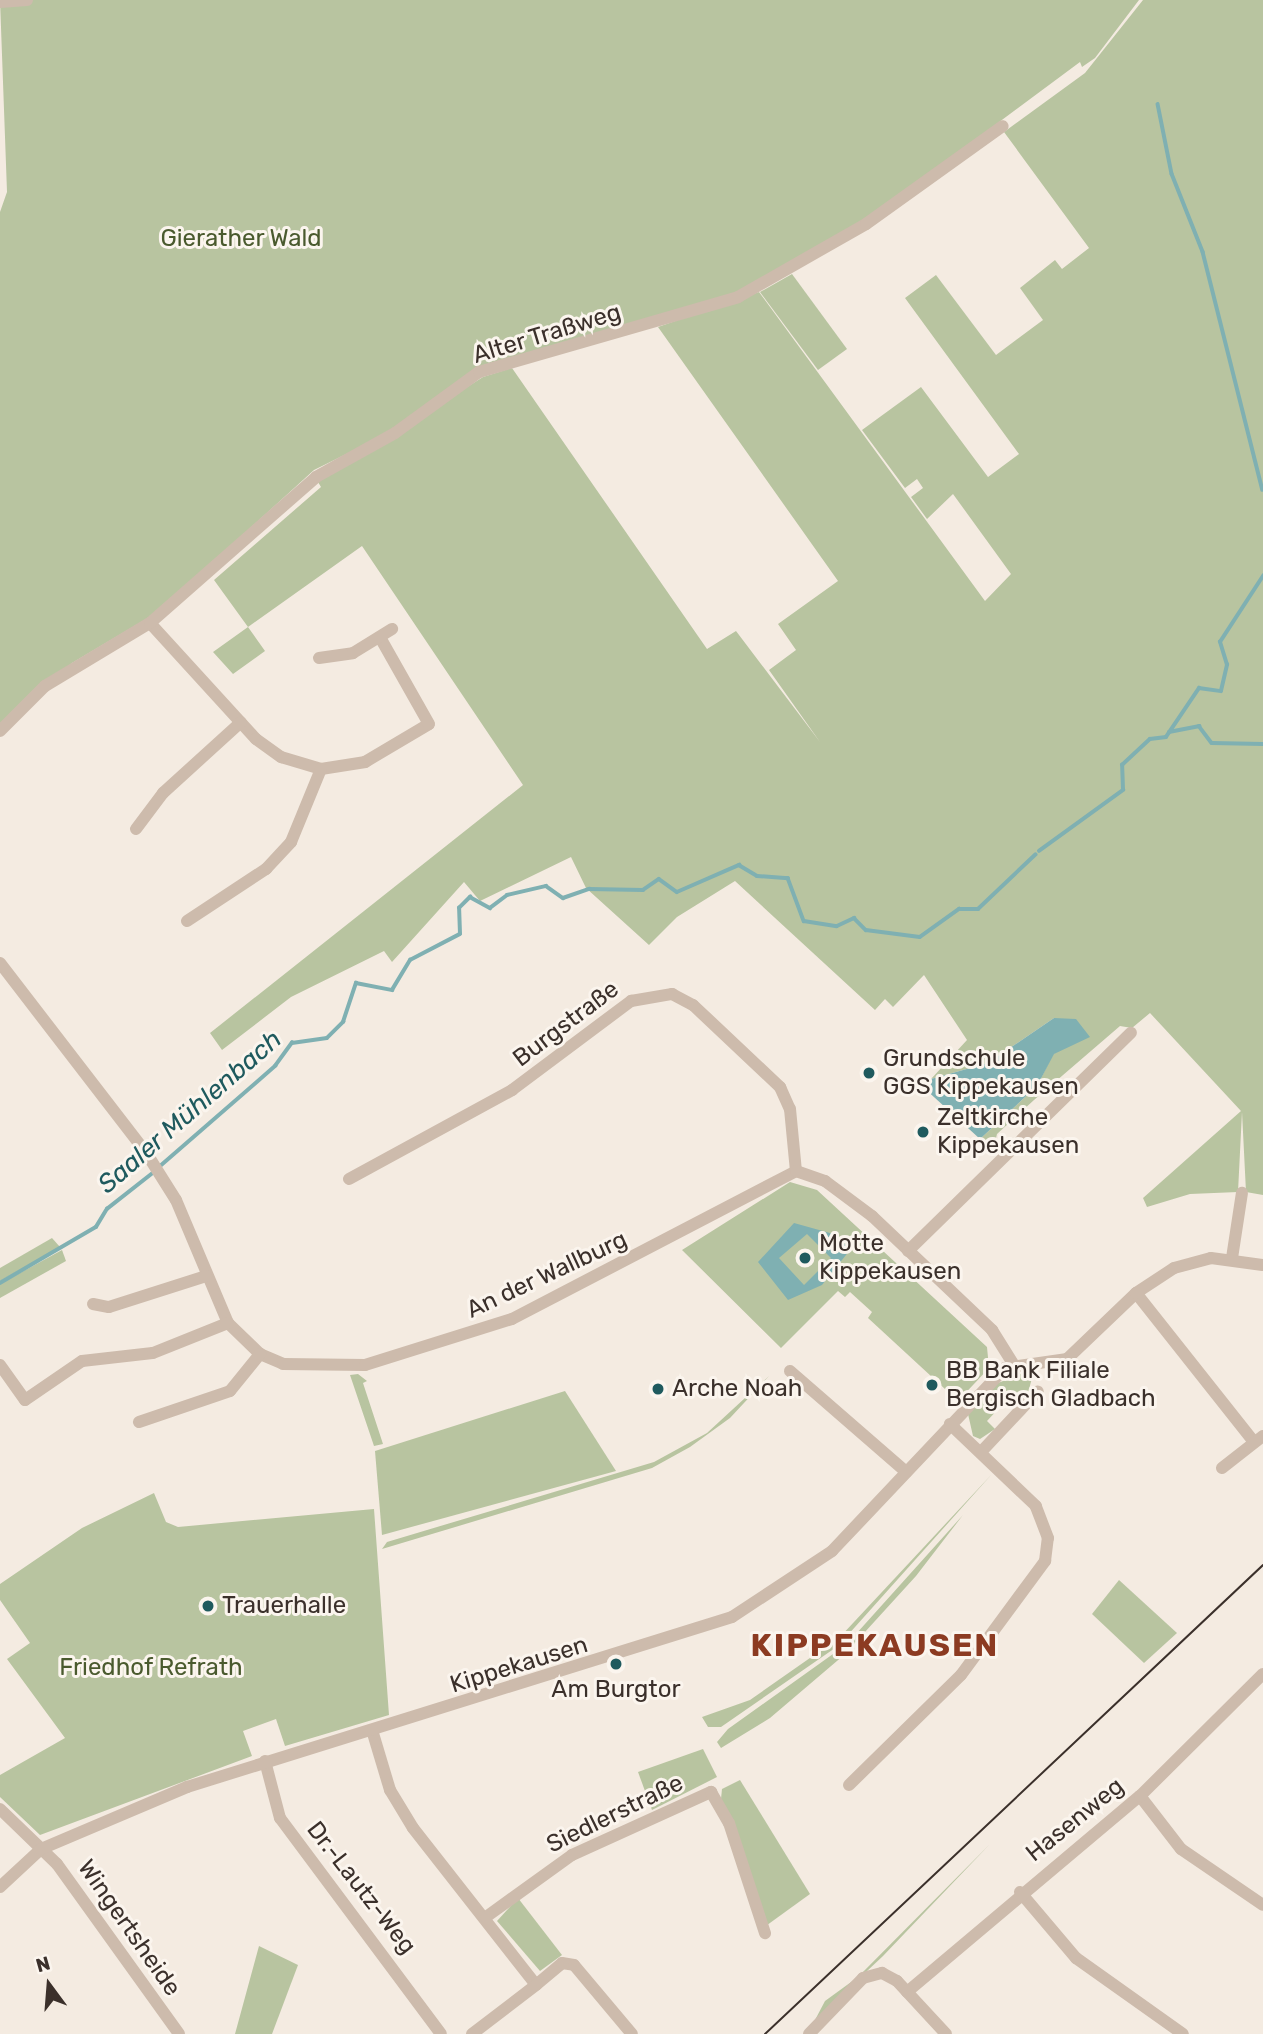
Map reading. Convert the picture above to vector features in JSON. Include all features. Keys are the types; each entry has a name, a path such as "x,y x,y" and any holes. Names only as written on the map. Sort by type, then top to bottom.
{"street":[{"path":"0,2 27,0"},
{"name":"Alter Traßweg","path":"0,731 45,686 150,623 316,477 396,433 478,372 747,293 866,224 1003,126"},
{"path":"150,623 241,722 281,757 321,769 365,762 429,724 382,640"},
{"path":"318,658 382,640 391,629"},
{"path":"136,829 163,793 241,722"},
{"path":"187,921 266,869 291,842 321,769"},
{"name":"An der Wallburg","path":"0,963 162,1178 228,1323 260,1354 305,1369 365,1365 476,1333 580,1288 796,1171"},
{"name":"Burgstraße","path":"349,1179 503,1096 620,1007 659,992 693,1006 780,1087 790,1109 796,1171"},
{"path":"908,1251 1130,1033"},
{"path":"796,1171 825,1181 908,1251 992,1330 1013,1364 1067,1359 1136,1293 1193,1262 1232,1258 1263,1265"},
{"path":"1232,1258 1242,1193"},
{"path":"93,1304 109,1307 206,1276"},
{"path":"1136,1293 1259,1439 1223,1468"},
{"path":"0,1365 25,1400 82,1361 153,1353 228,1323"},
{"path":"139,1422 230,1391 260,1354"},
{"name":"Kippekausen","path":"41,1849 265,1761 732,1617 832,1552 950,1424 1013,1364"},
{"path":"790,1371 906,1472"},
{"path":"981,1452 1038,1391"},
{"path":"849,1785 961,1675 1045,1561 1048,1538 1036,1506 950,1424"},
{"name":"Hasenweg","path":"907,1992 1020,1892 1140,1796 1263,1674"},
{"path":"372,1730 390,1790 536,1985"},
{"name":"Dr.-Lautz-Weg","path":"265,1761 281,1818 441,2034"},
{"name":"Siedlerstraße","path":"485,1917 572,1855 711,1792 729,1823 765,1933"},
{"path":"1140,1796 1181,1849 1263,1905"},
{"name":"Wingertsheide","path":"3,1812 41,1849 172,2032"},
{"path":"0,1887 41,1849"},
{"path":"1020,1892 1076,1958 1183,2034"},
{"path":"472,2034 562,1962 574,1965 632,2034"},
{"path":"809,2034 863,1978 882,1973 907,1992 946,2034"}],"green space":[{"name":"Gierather Wald","path":"0,0 1139,0 1095,58 1082,67 1080,62 874,215 737,293 477,367 401,427 314,470 158,612 72,663 0,725 0,212 7,192"},
{"path":"1143,0 1263,0 1263,1195 1246,1192 1242,1112 1238,1192 1190,1194 1147,1207 1143,1198 1241,1111 1150,1013 1132,1028 1120,1026 1034,1100 997,1134 993,1151 980,1139 1037,1086 1053,1054 1065,1047 1054,1018 988,1063 931,1079 967,1040 924,975 893,1007 885,999 875,1010 735,881 677,917 649,945 586,888 571,857 480,901 464,882 392,962 384,951 291,997 222,1050 210,1033 523,785 362,546 248,627 214,580 321,487 318,482 483,377 512,368 707,649 736,631 820,742 769,670 796,650 778,624 838,581 658,327 759,292 985,601 1011,574 953,494 927,519 911,497 923,488 917,479 905,488 862,430 921,387 988,477 1019,454 905,298 936,275 996,355 1043,320 1020,288 1055,260 1062,269 1089,248 1004,132 1085,73"},
{"path":"792,274 847,349 818,370 760,292"},
{"path":"248,627 265,651 233,674 213,652"},
{"path":"790,1182 817,1190 987,1347 989,1368 958,1401 868,1318 872,1312 850,1292 845,1297 838,1291 781,1348 682,1250"},
{"path":"52,1238 60,1247 0,1281 0,1268"},
{"path":"62,1250 66,1261 0,1298 0,1284"},
{"path":"1023,1373 1032,1378 1028,1393 1021,1401 1013,1393 987,1421 995,1429 980,1439 973,1436 968,1414 998,1383"},
{"path":"358,1374 367,1381 363,1383 383,1444 374,1446 350,1375"},
{"path":"769,1376 730,1418 690,1447 652,1468 382,1549 387,1542 654,1462 707,1433"},
{"path":"565,1391 616,1471 382,1535 375,1451"},
{"path":"992,1474 838,1646 721,1727 708,1727 702,1717 750,1700 840,1637"},
{"name":"Friedhof Refrath","path":"154,1493 166,1522 178,1527 374,1509 389,1715 285,1746 276,1719 243,1731 252,1756 40,1835 0,1797 0,1775 65,1738 7,1659 30,1643 0,1600 0,1584 82,1528"},
{"path":"963,1515 916,1576 844,1655 770,1718 721,1748 717,1742 728,1729 847,1644"},
{"path":"1119,1580 1177,1633 1144,1663 1092,1614"},
{"path":"703,1749 717,1777 652,1810 638,1772"},
{"path":"740,1780 810,1894 763,1928 721,1799 722,1789"},
{"path":"990,1844 883,1956 815,2020 825,2001 858,1977"},
{"path":"518,1898 562,1955 540,1971 497,1921"},
{"path":"259,1946 298,1965 272,2034 235,2034"}],"water":[{"path":"1054,1018 1076,1019 1090,1037 1054,1054 1037,1086 980,1139 923,1087 931,1079 988,1063"},
{"path":"794,1223 837,1235 850,1250 822,1285 788,1300 758,1262","holes":["807,1234 831,1258 804,1285 779,1258"]}],"waterway":[{"path":"1158,104 1172,174 1203,252 1263,490"},
{"name":"Saaler Mühlenbach","path":"1039,851 1123,790 1122,765 1150,739 1166,737 1199,688 1221,691 1227,665 1220,642 1263,576"},
{"path":"1169,732 1199,726 1212,743 1263,744"},
{"name":"Saaler Mühlenbach","path":"159,1167 275,1066 292,1043 327,1038 343,1022 356,983 392,990 410,960 460,934 459,908 470,897 490,908 507,895 546,886 563,898 589,889 643,890 659,879 677,892 739,865 757,876 788,878 804,921 837,926 854,918 866,930 920,937 959,909 978,909 1035,855"},
{"name":"Saaler Mühlenbach","path":"0,1283 96,1227 107,1209 154,1172"}],"tram line":[{"path":"765,2034 1263,1565"}],"place":[{"name":"Grundschule GGS Kippekausen","path":"869,1073"},
{"name":"Zeltkirche Kippekausen","path":"923,1132"},
{"name":"Motte Kippekausen","path":"805,1258"},
{"name":"BB Bank Filiale Bergisch Gladbach","path":"932,1385"},
{"name":"Arche Noah","path":"658,1389"},
{"name":"Trauerhalle","path":"208,1606"},
{"name":"Am Burgtor","path":"616,1664"}],"district":[{"name":"KIPPEKAUSEN","path":"875,1645"}]}
